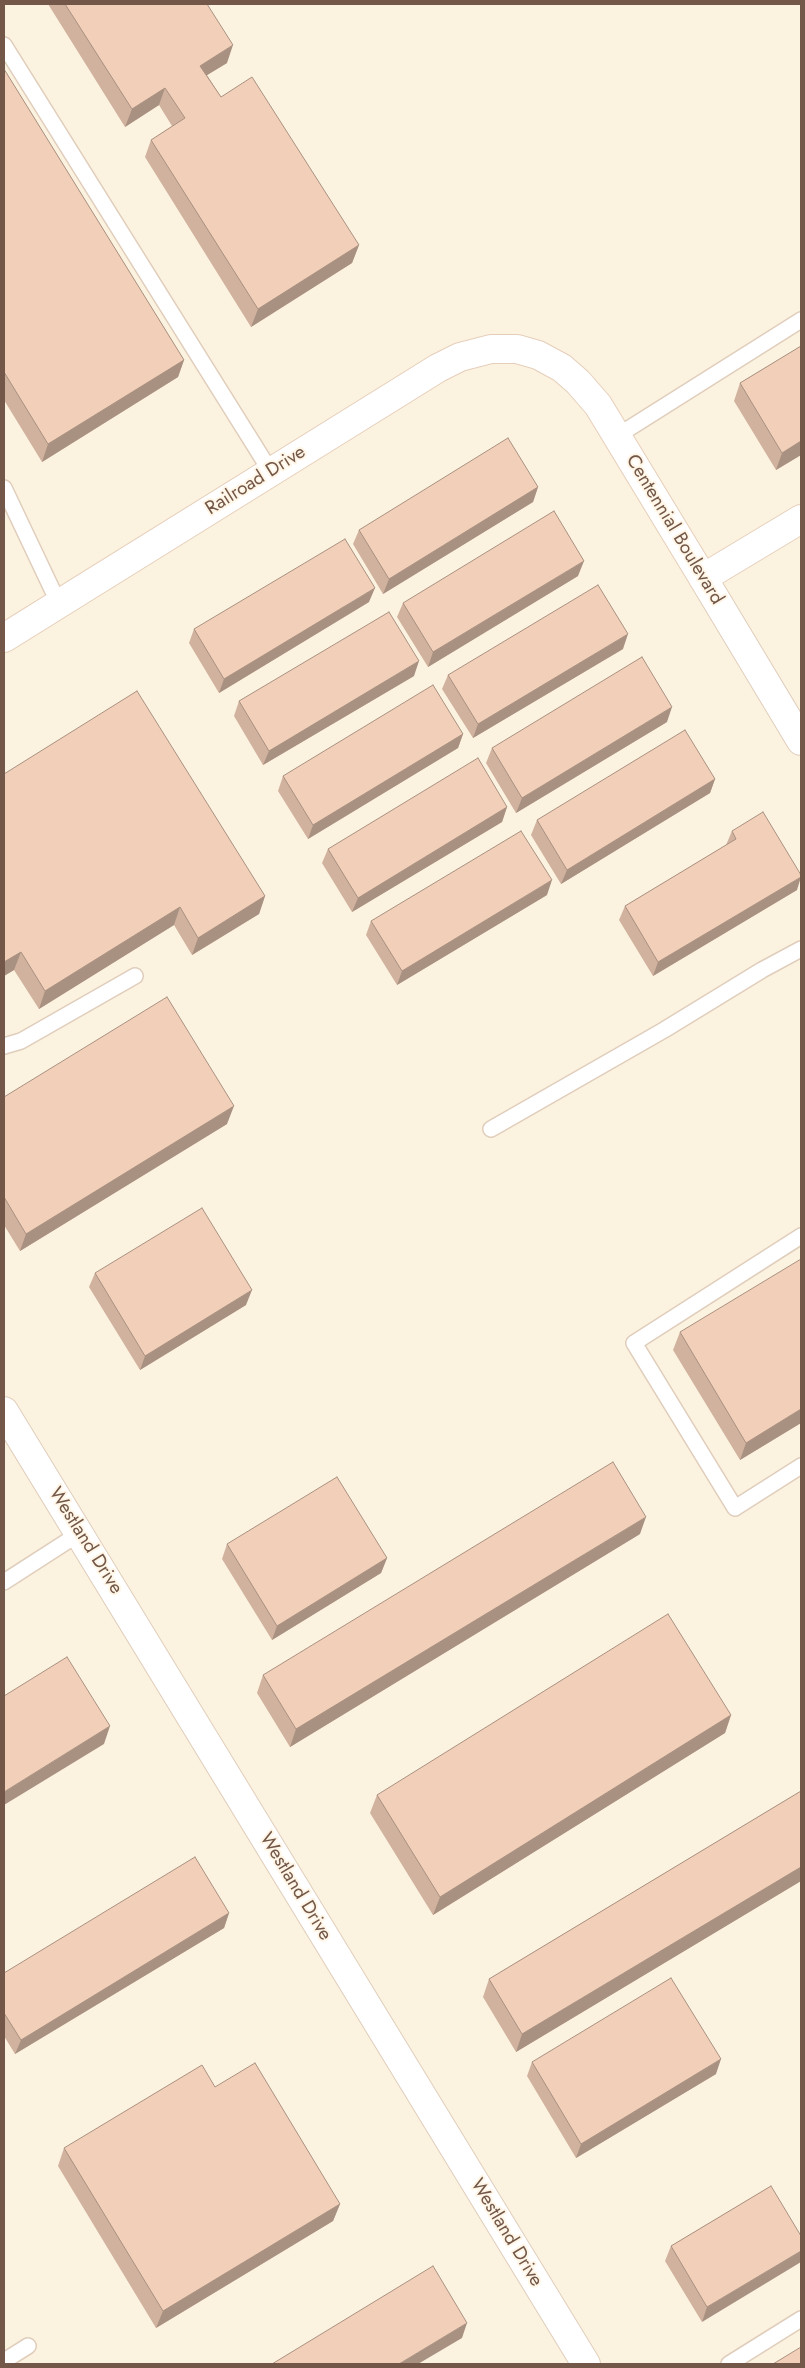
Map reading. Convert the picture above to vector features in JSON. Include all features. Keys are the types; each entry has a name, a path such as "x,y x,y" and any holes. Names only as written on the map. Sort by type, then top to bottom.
{"street":[{"name":"Railroad Drive","path":"4,638 438,368 460,357 491,349 517,349"},
{"name":"Centennial Boulevard","path":"517,349 538,355 562,368 578,382 598,405 801,741"},
{"path":"703,578 801,519"},
{"name":"Westland Drive","path":"4,1411 586,2364"}],"lane":[{"path":"4,45 271,472"},
{"path":"617,436 801,320"},
{"path":"4,488 59,604"},
{"path":"491,1129 656,1035 762,970 801,949"},
{"path":"4,1046 21,1041 135,976"},
{"path":"801,1236 634,1343 735,1508 801,1466"},
{"path":"4,1582 80,1533"},
{"path":"729,2364 801,2319"},
{"path":"4,2361 28,2346"}],"building":[{"path":"65,4 207,4 233,45 200,66 221,97 252,77 359,245 258,309 151,140 185,118 165,88 132,109"},
{"path":"4,69 184,360 48,444 4,372"},
{"path":"801,346 801,441 782,453 740,383"},
{"path":"508,438 538,487 389,579 359,530"},
{"path":"554,511 584,561 433,652 403,603"},
{"path":"345,539 375,588 224,679 194,629"},
{"path":"598,585 628,634 478,724 448,675"},
{"path":"389,612 419,661 269,751 239,701"},
{"path":"642,657 672,707 522,798 492,748"},
{"path":"433,685 463,734 313,825 283,776"},
{"path":"137,691 265,896 198,938 180,907 45,991 21,952 4,962 4,774"},
{"path":"685,730 715,779 567,870 537,820"},
{"path":"478,758 507,807 358,898 328,849"},
{"path":"763,812 801,877 658,962 625,906 736,839 732,831"},
{"path":"521,831 552,880 402,971 371,921"},
{"path":"167,997 234,1106 26,1234 4,1197 4,1097"},
{"path":"202,1208 252,1290 145,1356 95,1273"},
{"path":"801,1259 801,1409 746,1443 680,1332"},
{"path":"613,1462 646,1517 296,1729 263,1675"},
{"path":"337,1477 387,1558 277,1626 227,1544"},
{"path":"668,1614 731,1715 440,1897 377,1795"},
{"path":"67,1657 110,1726 4,1792 4,1696"},
{"path":"801,1791 801,1867 522,2034 489,1979"},
{"path":"195,1857 229,1913 21,2040 4,2013 4,1973"},
{"path":"671,1978 721,2059 581,2144 532,2062"},
{"path":"255,2063 340,2204 163,2311 64,2148 202,2065 215,2087"},
{"path":"771,2186 801,2236 801,2251 707,2307 671,2246"},
{"path":"433,2266 467,2323 399,2364 272,2364"},
{"path":"801,2347 801,2364 773,2364"}]}
